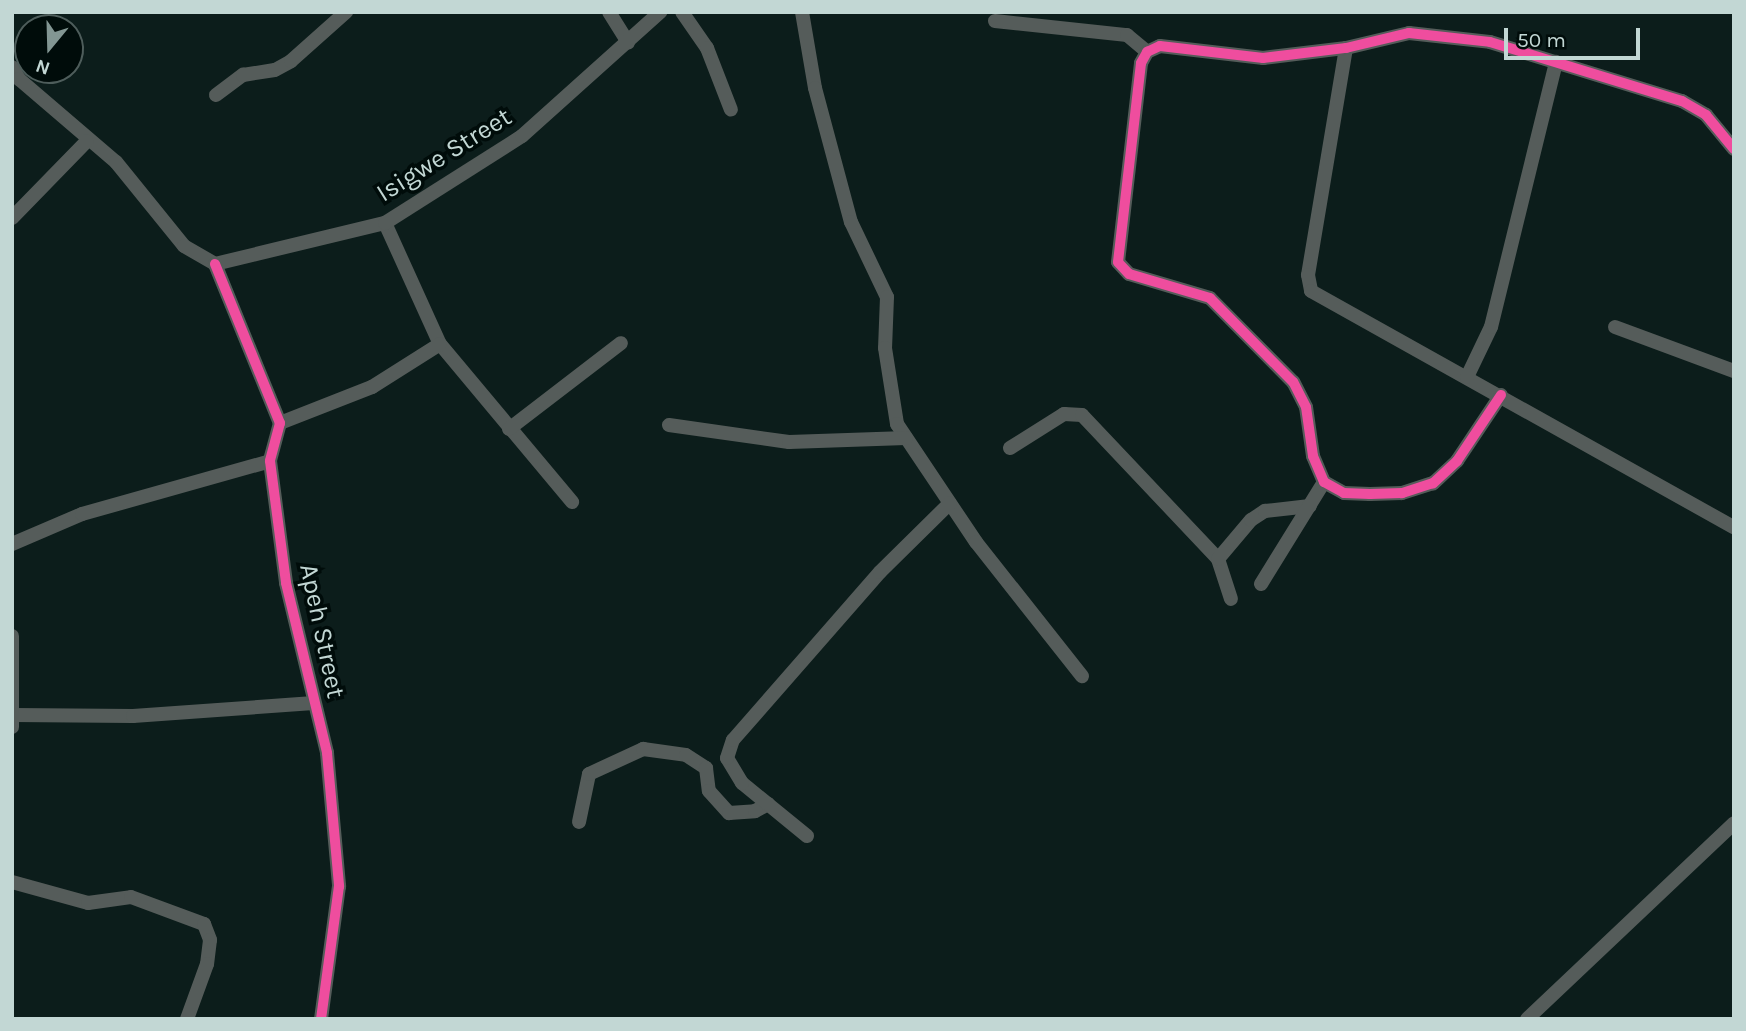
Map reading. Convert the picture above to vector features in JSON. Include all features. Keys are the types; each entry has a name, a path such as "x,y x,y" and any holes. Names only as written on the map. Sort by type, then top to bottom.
{"street":[{"path":"216,95 243,75 275,70 291,61 346,12"},
{"path":"610,12 628,43"},
{"name":"Isigwe Street","path":"215,264 385,223 522,136 660,12"},
{"path":"681,12 707,48 731,110"},
{"path":"802,12 815,88 851,222 887,297 885,348 897,424 950,503 1082,676"},
{"path":"995,21 1127,35 1147,52"},
{"path":"1501,395 1457,461 1433,483 1402,493 1370,494 1344,493 1324,482 1314,456 1306,407 1293,382 1210,298 1129,274 1118,262 1139,76 1147,52 1160,46 1263,58 1346,48 1409,33 1490,42 1682,101 1706,115 1734,149"},
{"path":"1346,48 1308,275 1311,291 1734,527"},
{"path":"1467,377 1491,327 1556,62"},
{"path":"12,67 19,79 87,141 116,162 184,246 215,264 280,423 372,387 440,344"},
{"path":"12,218 87,141"},
{"path":"385,223 440,344 572,502"},
{"path":"1615,327 1734,371"},
{"path":"509,429 621,343"},
{"path":"1010,448 1064,414 1082,415 1218,559 1231,599"},
{"name":"Apeh Street","path":"280,423 270,461 286,583 327,752 340,886 329,987 321,1019"},
{"path":"669,425 789,442 843,443 906,438"},
{"path":"12,544 82,514 270,461"},
{"path":"1261,584 1324,482"},
{"path":"807,836 742,783 727,758 733,740 880,572 950,503"},
{"path":"1218,559 1251,520 1265,511 1310,506"},
{"path":"12,636 13,721 133,716 314,703"},
{"path":"579,822 589,774 643,749 686,755 706,768 709,791 729,813 755,811 768,804"},
{"path":"1527,1019 1734,823"},
{"path":"12,882 88,903 131,897 205,924 210,940 207,964 187,1019"}],"cycle path":[{"path":"1501,395 1457,461 1433,483 1402,493 1370,494 1344,493 1324,482 1313,456 1306,407 1293,382 1210,298 1129,274 1118,262 1141,63 1147,52 1160,46 1263,58 1346,48 1409,33 1490,42 1682,101 1706,115 1734,149"},
{"path":"215,264 280,423 270,461 286,583 327,753 339,886 321,1019"}]}
